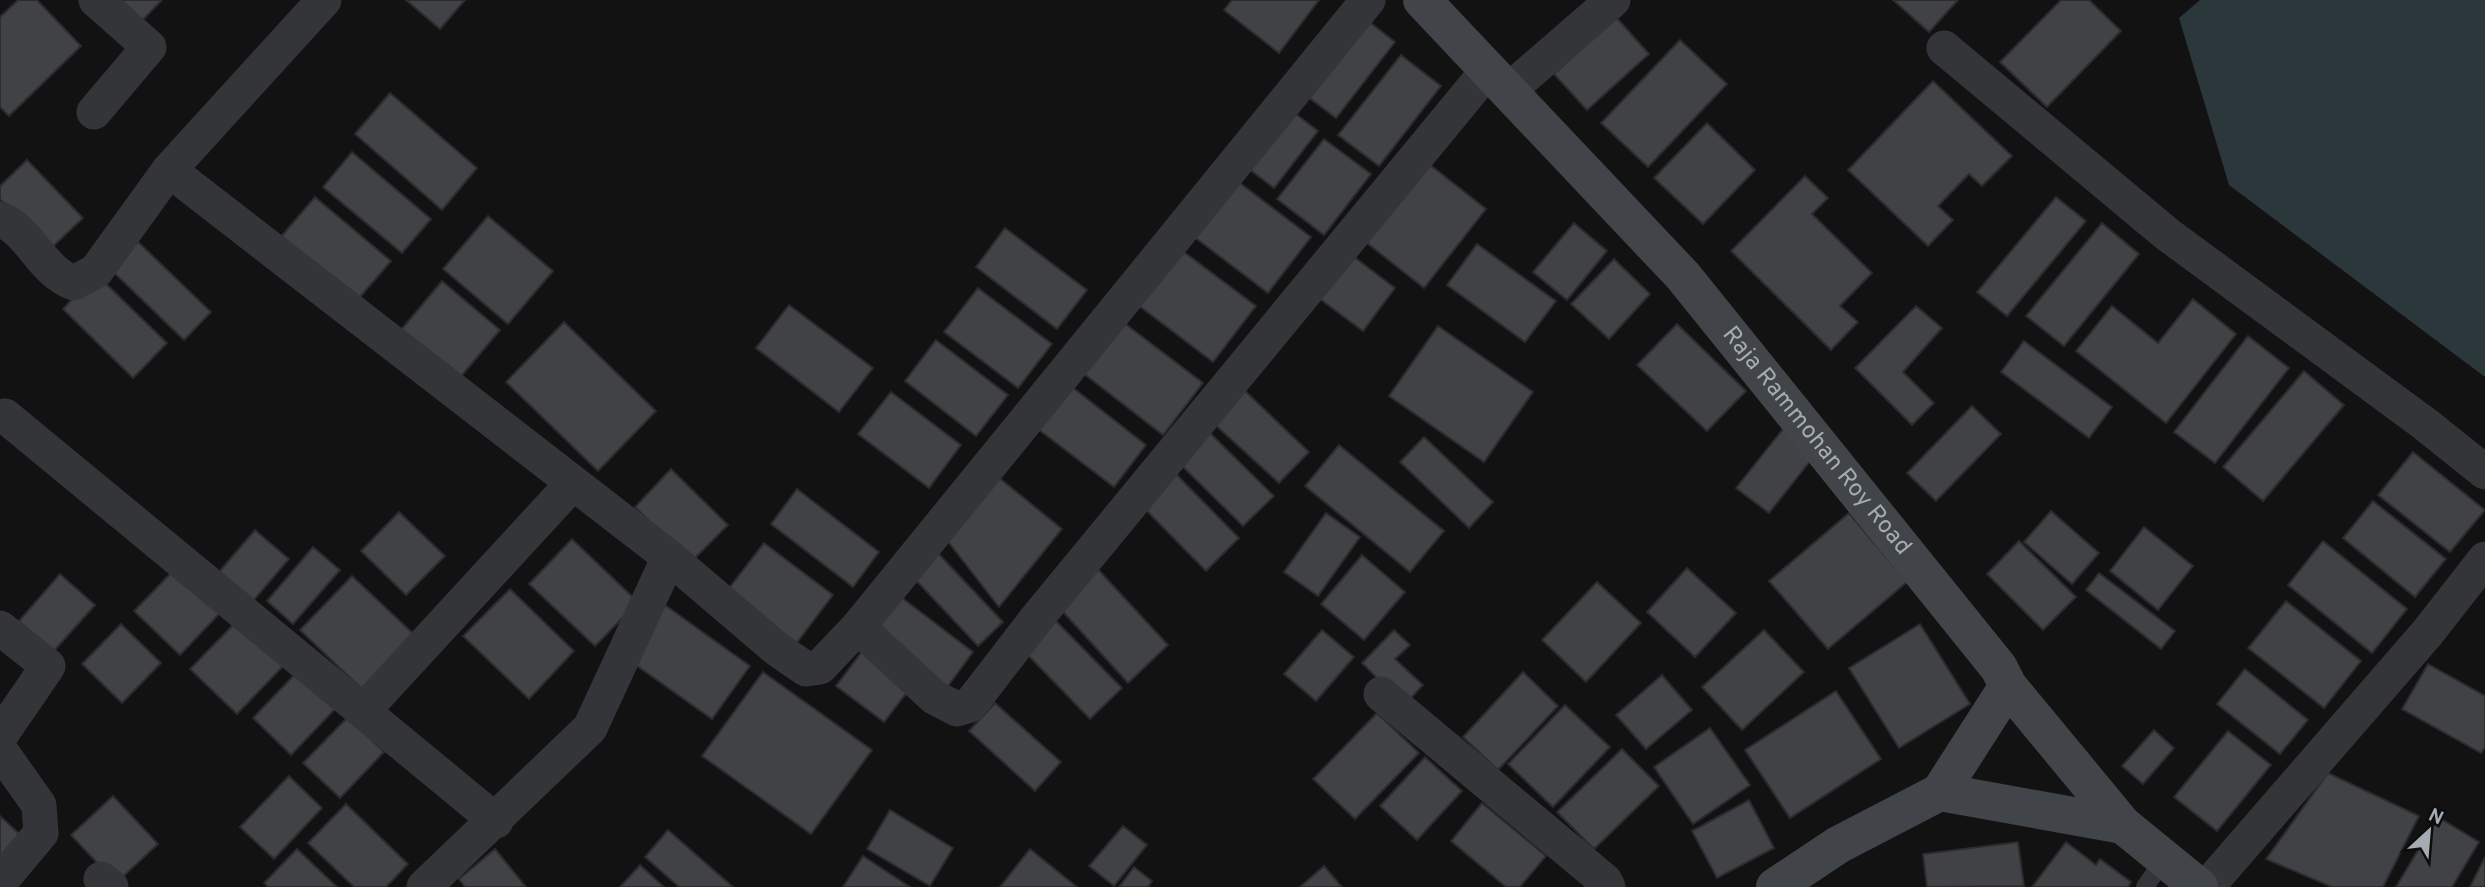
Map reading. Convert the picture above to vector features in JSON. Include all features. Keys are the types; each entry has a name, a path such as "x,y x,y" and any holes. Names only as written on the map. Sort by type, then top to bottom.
{"main road":[{"name":"Raja Rammohan Roy Road","path":"1422,0 1683,276 1999,668 2008,686 2123,825 2155,873 2199,887"},
{"path":"1775,887 1838,845 1940,792 2008,686"},
{"path":"1940,792 2123,825"}],"street":[{"path":"94,112 149,47 96,0"},
{"path":"0,219 12,224 60,278 74,283 96,271 169,170 324,0"},
{"path":"169,170 669,557 777,649 806,669 820,667 858,627 1368,0"},
{"path":"858,627 934,697 957,709 970,705 1046,607 1498,80 1613,0"},
{"path":"1944,48 2167,233 2426,424 2485,472"},
{"path":"5,416 496,821"},
{"path":"363,711 573,482"},
{"path":"424,887 496,821 590,728 669,557"},
{"path":"2207,887 2428,632 2485,559"},
{"path":"0,628 48,666 0,736"},
{"path":"1381,694 1605,881 1608,887"},
{"path":"0,750 39,806 41,833 0,882"}],"shaded area":[{"path":"2200,0 2485,0 2485,377 2229,185 2179,18"}],"building":[{"path":"18,0 37,0 81,46 9,116 0,107 0,17"},
{"path":"106,0 162,0 135,28"},
{"path":"406,0 465,0 440,29"},
{"path":"1232,0 1319,0 1279,53 1224,10"},
{"path":"1893,0 1958,0 1929,32"},
{"path":"2061,0 2089,0 2121,31 2047,107 2000,62"},
{"path":"1363,17 1395,42 1336,118 1304,94"},
{"path":"1616,17 1649,54 1587,110 1554,74"},
{"path":"1680,40 1727,84 1648,167 1601,123"},
{"path":"1401,55 1441,86 1379,166 1338,135"},
{"path":"1933,81 2012,156 1982,186 1969,174 1938,206 1953,220 1928,246 1848,170"},
{"path":"390,93 477,168 442,210 355,134"},
{"path":"1284,105 1318,131 1274,188 1241,163"},
{"path":"1707,123 1755,170 1703,224 1654,178"},
{"path":"1324,139 1371,174 1324,235 1277,199"},
{"path":"352,152 431,219 402,253 323,187"},
{"path":"27,160 83,218 48,251 0,199 0,186"},
{"path":"1429,164 1486,209 1424,288 1367,243"},
{"path":"1805,176 1828,198 1812,214 1872,273 1840,306 1858,322 1831,350 1731,251"},
{"path":"1232,177 1311,237 1268,293 1189,233"},
{"path":"315,197 391,261 354,304 279,239"},
{"path":"2056,197 2086,221 2007,316 1977,292"},
{"path":"488,216 553,271 508,324 443,269"},
{"path":"1574,223 1607,251 1567,300 1533,272"},
{"path":"2102,223 2139,254 2064,346 2026,316"},
{"path":"1005,228 1087,290 1057,329 976,267"},
{"path":"132,236 211,312 184,340 105,264"},
{"path":"1477,244 1556,301 1525,342 1447,285"},
{"path":"1180,249 1256,306 1213,362 1138,305"},
{"path":"1345,250 1395,288 1363,331 1312,293"},
{"path":"1614,259 1650,294 1609,339 1571,304"},
{"path":"96,274 167,343 133,378 63,309"},
{"path":"442,281 500,330 453,386 395,337"},
{"path":"978,288 1052,344 1018,388 944,332"},
{"path":"2193,299 2236,334 2166,423 2076,351 2112,306 2158,343"},
{"path":"789,305 873,368 839,412 756,348"},
{"path":"1916,306 1942,328 1903,372 1934,403 1912,425 1855,368"},
{"path":"1119,319 1203,383 1163,435 1079,370"},
{"path":"564,322 656,411 598,471 506,382"},
{"path":"1677,324 1746,391 1707,431 1637,365"},
{"path":"1438,326 1533,392 1484,462 1389,396"},
{"path":"2248,336 2289,368 2215,463 2174,432"},
{"path":"936,340 1008,395 976,436 905,381"},
{"path":"2024,341 2112,407 2089,438 2001,372"},
{"path":"2304,371 2344,405 2263,501 2223,467"},
{"path":"1067,383 1146,445 1114,487 1034,426"},
{"path":"1243,389 1309,452 1279,483 1212,422"},
{"path":"891,392 961,445 929,488 858,434"},
{"path":"1972,406 2001,434 1936,501 1907,473"},
{"path":"1783,429 1815,455 1769,513 1736,488"},
{"path":"1207,430 1274,496 1243,526 1176,460"},
{"path":"1424,437 1493,502 1469,528 1400,462"},
{"path":"1339,445 1444,531 1410,572 1305,486"},
{"path":"2413,452 2485,510 2450,552 2378,495"},
{"path":"671,469 728,525 691,562 635,507"},
{"path":"1174,472 1239,538 1206,571 1141,505"},
{"path":"997,476 1062,529 999,607 946,539"},
{"path":"797,489 879,552 853,587 771,524"},
{"path":"2373,501 2446,559 2415,597 2343,538"},
{"path":"2051,511 2099,553 2072,584 2024,542"},
{"path":"399,512 445,556 406,595 361,551"},
{"path":"1326,513 1360,537 1318,596 1284,572"},
{"path":"1849,513 1907,582 1828,649 1769,581"},
{"path":"2144,527 2193,566 2158,610 2110,571"},
{"path":"255,530 289,559 253,601 219,572"},
{"path":"572,539 638,602 595,646 529,584"},
{"path":"2019,541 2076,597 2043,630 1987,574"},
{"path":"2323,541 2407,609 2372,653 2288,585"},
{"path":"764,543 833,595 795,645 726,592"},
{"path":"313,547 340,570 293,624 267,601"},
{"path":"936,551 1003,622 978,646 911,575"},
{"path":"1362,555 1405,592 1364,640 1321,604"},
{"path":"1095,566 1168,645 1128,683 1055,603"},
{"path":"176,568 221,612 180,655 134,611"},
{"path":"1687,568 1736,613 1695,657 1647,612"},
{"path":"2099,573 2175,631 2161,649 2086,590"},
{"path":"60,574 95,605 53,652 19,621"},
{"path":"352,576 419,639 366,693 300,630"},
{"path":"1597,582 1641,623 1586,682 1542,640"},
{"path":"510,589 574,651 529,699 463,636"},
{"path":"897,594 973,652 945,690 869,631"},
{"path":"2286,601 2361,661 2324,708 2248,648"},
{"path":"665,605 750,666 712,719 626,658"},
{"path":"241,617 287,662 237,714 190,669"},
{"path":"1055,620 1122,688 1090,719 1023,650"},
{"path":"121,624 161,663 122,703 82,664"},
{"path":"1920,624 1970,704 1899,748 1849,668"},
{"path":"1322,630 1354,657 1316,701 1284,674"},
{"path":"1394,630 1410,645 1395,659 1423,685 1404,705 1362,663"},
{"path":"1764,630 1804,672 1742,730 1702,687"},
{"path":"867,645 915,682 884,722 836,686"},
{"path":"2428,664 2485,696 2485,747 2481,753 2402,709"},
{"path":"2245,669 2308,720 2280,754 2217,704"},
{"path":"299,670 337,707 291,755 253,718"},
{"path":"763,672 872,750 811,834 702,756"},
{"path":"1523,672 1558,706 1498,770 1463,737"},
{"path":"1662,675 1692,710 1646,749 1616,715"},
{"path":"1836,691 1881,759 1790,818 1745,750"},
{"path":"995,703 1061,762 1035,791 969,731"},
{"path":"1565,705 1610,747 1553,807 1508,764"},
{"path":"1377,713 1419,753 1355,819 1313,779"},
{"path":"348,717 384,752 340,798 303,763"},
{"path":"1710,728 1750,785 1693,824 1654,767"},
{"path":"2154,730 2174,748 2143,784 2122,766"},
{"path":"2228,731 2271,765 2217,831 2174,797"},
{"path":"1622,749 1659,786 1594,849 1557,812"},
{"path":"1425,757 1462,791 1417,840 1380,806"},
{"path":"2328,773 2419,816 2383,887 2332,887 2266,859"},
{"path":"289,776 322,808 274,859 240,827"},
{"path":"113,796 158,844 116,883 71,835"},
{"path":"1749,800 1774,848 1717,878 1692,831"},
{"path":"1482,803 1546,856 1520,887 1506,887 1451,841"},
{"path":"346,804 408,864 386,887 354,887 308,843"},
{"path":"890,810 953,848 930,886 867,849"},
{"path":"0,816 25,839 0,867"},
{"path":"2438,817 2479,842 2452,887 2396,887"},
{"path":"1123,826 1147,845 1114,886 1089,866"},
{"path":"668,830 733,887 679,887 645,857"},
{"path":"2018,842 2024,886 1927,887 1923,854"},
{"path":"2066,842 2096,865 2100,859 2131,882 2128,887 2032,887"},
{"path":"297,849 337,887 268,887 264,883"},
{"path":"495,849 526,887 465,887 459,879"},
{"path":"1030,849 1077,887 1000,887"},
{"path":"863,856 910,887 843,887"},
{"path":"2485,857 2485,887 2470,887"},
{"path":"640,865 664,887 620,887"},
{"path":"1324,866 1342,887 1300,887"},
{"path":"1134,867 1152,881 1148,887 1119,887"}]}
